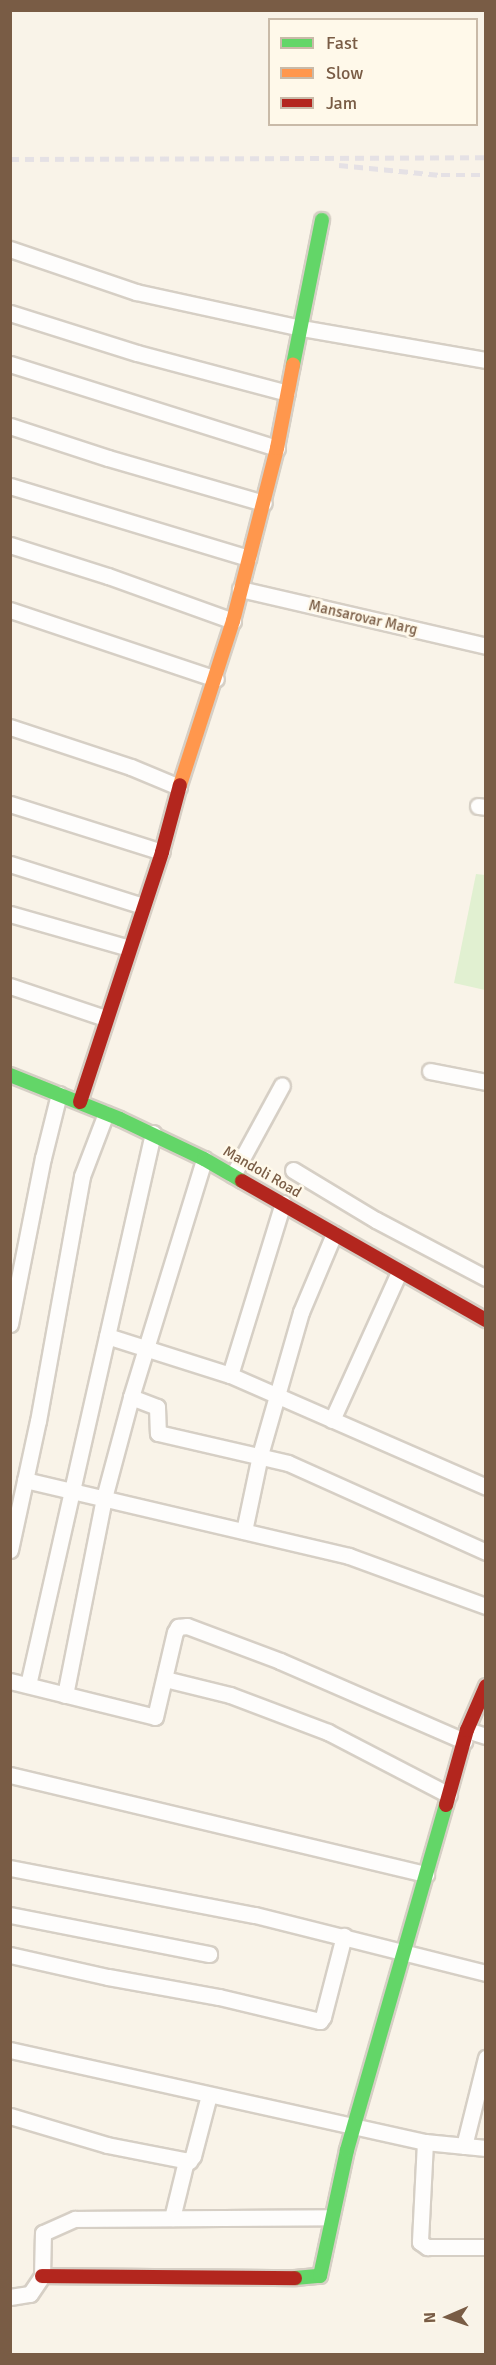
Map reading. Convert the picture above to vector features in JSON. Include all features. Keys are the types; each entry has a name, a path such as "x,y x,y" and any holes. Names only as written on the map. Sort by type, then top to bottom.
{"street":[{"path":"80,1102 105,1018 162,852 179,786 216,679 233,621 277,448 322,220"},
{"path":"10,249 136,292 301,328 486,360"},
{"path":"10,313 137,353 287,393"},
{"path":"10,364 277,448"},
{"path":"10,426 129,465 264,504"},
{"path":"10,486 248,558"},
{"path":"10,545 108,576 233,621"},
{"name":"Mansarovar Marg","path":"240,589 485,645"},
{"path":"10,610 216,679"},
{"path":"10,727 131,767 179,786"},
{"path":"10,804 162,852"},
{"path":"10,864 143,906"},
{"path":"10,914 129,948"},
{"path":"10,986 105,1018"},
{"path":"430,1071 486,1082"},
{"name":"Mandoli Road","path":"10,1075 153,1133 204,1159 486,1320"},
{"path":"233,1174 282,1085"},
{"path":"10,1324 43,1158 59,1094"},
{"path":"10,1550 40,1409 82,1176 106,1113"},
{"path":"28,1685 153,1133"},
{"path":"65,1695 104,1498 131,1397 204,1159"},
{"path":"293,1170 376,1220 486,1278"},
{"path":"230,1375 283,1203"},
{"path":"244,1531 260,1455 300,1312 334,1234"},
{"path":"332,1420 399,1272"},
{"path":"107,1336 230,1375 486,1487"},
{"path":"131,1397 157,1407 158,1433 260,1455 319,1476 486,1552"},
{"path":"25,1480 73,1489 349,1556 486,1606"},
{"path":"10,1681 155,1717 175,1632 178,1628 187,1626 466,1735 486,1736"},
{"path":"165,1679 230,1695 307,1723 449,1795"},
{"path":"42,2276 314,2278 322,2274 331,2217 354,2127 466,1735 486,1686"},
{"path":"10,1775 426,1874"},
{"path":"10,1868 255,1915 405,1950 486,1972"},
{"path":"10,1915 209,1954"},
{"path":"10,1955 108,1977 219,1997 320,2021 323,2017 344,1936"},
{"path":"10,2049 425,2142 486,2148"},
{"path":"464,2146 486,2058"},
{"path":"10,2116 107,2145 186,2161 194,2156 209,2095"},
{"path":"425,2142 420,2242 427,2247 486,2247"},
{"path":"172,2218 186,2161"},
{"path":"10,2297 29,2295 42,2276 42,2235 47,2229 75,2219 331,2217"}],"green space":[{"path":"476,874 485,875 485,990 454,983"}],"railway":[{"path":"10,159 486,157"},
{"path":"339,165 441,175 486,175"}],"traffic: fast":[{"path":"293,365 322,220"},
{"path":"10,1075 120,1119 204,1159 242,1181"},
{"path":"295,2278 320,2276 347,2150 446,1805"}],"traffic: slow":[{"path":"180,785 233,621 277,448 293,365"}],"traffic: jam":[{"path":"80,1102 162,852 180,785"},
{"path":"242,1181 486,1320"},
{"path":"446,1805 467,1730 486,1686"},
{"path":"42,2276 295,2278"}]}
